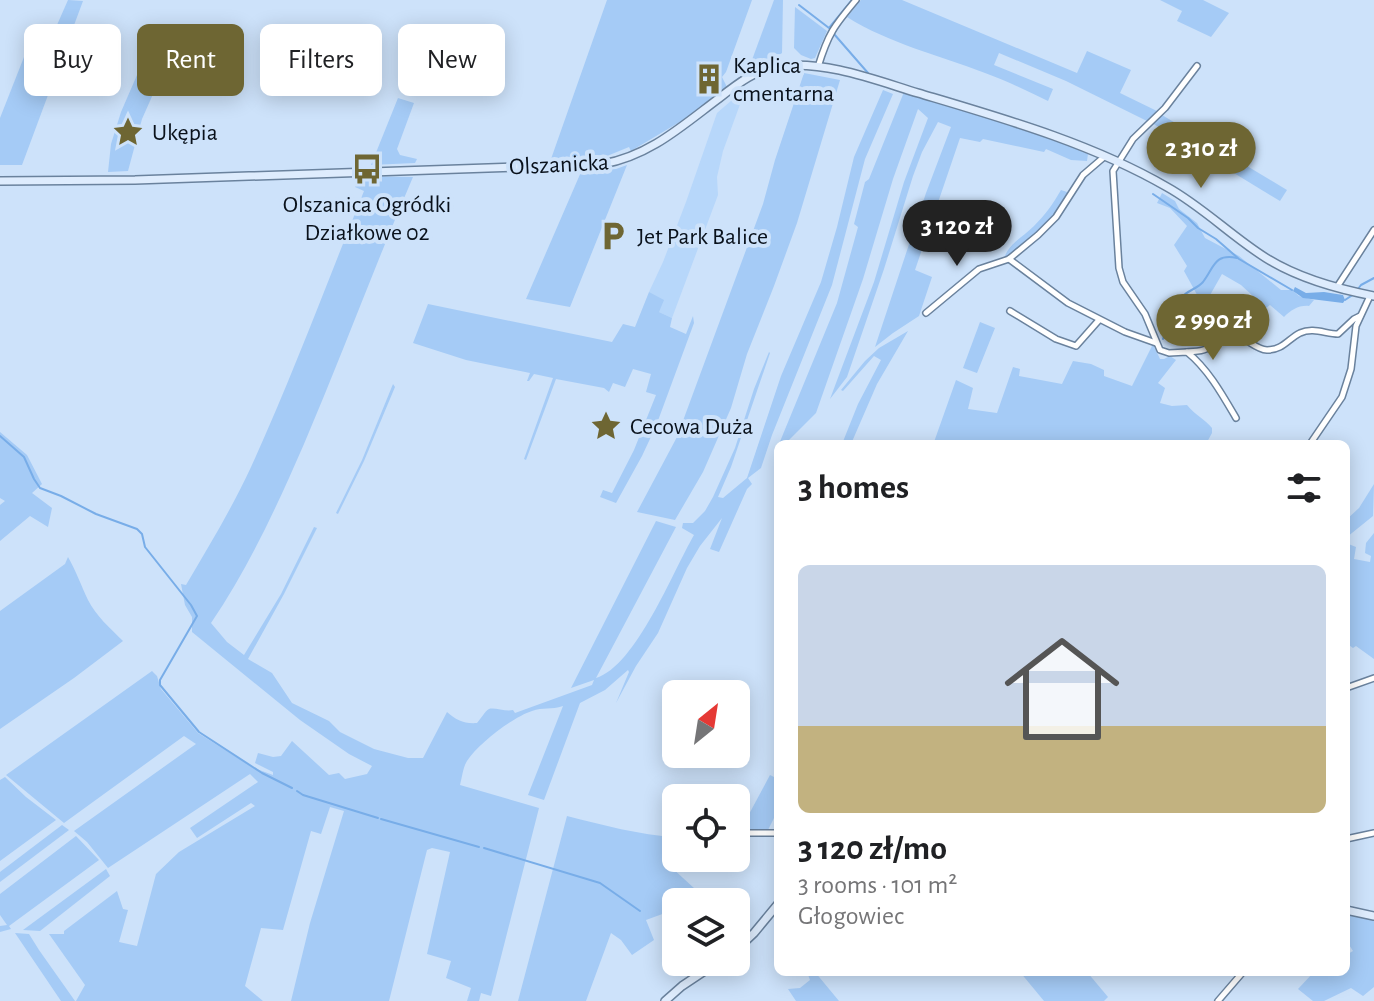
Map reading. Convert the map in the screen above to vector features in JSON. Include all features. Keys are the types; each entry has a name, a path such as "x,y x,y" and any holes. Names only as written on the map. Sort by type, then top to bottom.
{"street":[{"path":"818,67 832,28 856,0"},
{"name":"Olszanicka","path":"0,181 166,179 603,164 651,147 757,72 783,66 818,67 857,75 1007,119 1117,162 1184,197 1267,259 1293,272 1372,295"},
{"path":"1197,66 1165,108 1133,139 1113,171 1119,268 1123,282 1145,314 1160,350 1169,353 1205,350 1222,337 1234,335 1242,336 1267,350 1284,346 1303,332 1336,334 1360,316"},
{"path":"926,313 979,269 1009,259 1038,235 1056,217 1083,175 1104,157"},
{"path":"1337,287 1374,230"},
{"path":"1009,259 1068,303 1125,332 1158,344"},
{"path":"1313,440 1342,397 1351,369 1356,326 1372,295"},
{"path":"1010,311 1056,339 1076,346 1099,320"},
{"path":"1187,352 1202,366 1236,418"},
{"path":"1350,687 1374,678"},
{"path":"750,833 774,833"},
{"path":"1350,838 1374,833"},
{"path":"750,937 774,909"},
{"path":"1350,911 1374,916"},
{"path":"665,1001 696,976"},
{"path":"1218,1001 1240,976"}],"shaded area":[{"path":"68,0 83,1 74,24 57,24"},
{"path":"607,0 752,0 722,77 727,87 683,120 631,151 629,147 607,156 551,159"},
{"path":"774,0 783,0 782,53 767,63 749,68"},
{"path":"861,0 902,0 1077,73 1087,51 1131,70 1120,93 1159,112 1147,121 1066,81 999,53 994,65 1053,89 1048,101 993,76 897,42 847,17"},
{"path":"1160,0 1203,0 1229,13 1211,37 1177,21 1182,11"},
{"path":"795,7 827,31 815,58 801,55 794,48"},
{"path":"24,57 24,96 48,96 22,165 0,165 0,118"},
{"path":"804,73 840,80 797,223 747,354 731,408 703,472 675,520 637,512 677,437 763,204"},
{"path":"137,75 137,96 152,96 142,119 128,171 108,172 111,144"},
{"path":"746,88 723,151 717,177 718,195 672,318 659,312 649,292 686,202 717,113"},
{"path":"883,90 893,94 865,159 832,285 761,468 748,478 752,484 719,552 710,549 722,518 687,568 658,633 616,703 628,670 605,690 580,703 544,800 528,795 563,706 536,710 515,719 487,739 466,763 460,785 539,808 491,996 481,993 479,1001 467,1001 471,988 446,978 451,961 427,954 450,852 432,848 427,850 389,1001 291,1001 310,923 344,811 330,807 321,834 311,831 283,930 261,928 245,986 263,1001 76,1001 85,985 49,934 64,934 117,891 123,909 128,910 119,942 137,946 156,874 179,852 255,806 251,803 197,838 190,828 258,782 250,774 108,868 74,831 196,744 184,736 64,823 6,775 152,671 161,689 198,733 254,768 273,775 273,772 255,763 258,753 281,756 292,741 329,775 339,773 345,779 367,774 372,766 300,720 192,632 192,617 185,605 181,584 186,585 220,527 266,433 364,191 355,187 357,176 413,177 283,490 250,558 211,623 227,642 244,655 281,594 314,527 317,528 248,659 272,673 292,703 329,721 340,732 374,749 408,758 423,758 447,712 460,721 477,723 489,709 513,710 515,713 592,685 594,680 571,688 656,521 676,527 596,678 611,670 639,637 694,535 682,528 683,523 693,523 713,497 735,448 769,352 718,497 723,498 747,478 781,376 821,282 854,157"},
{"path":"904,92 1050,137 1088,154 1087,161 1071,160 1046,149 1044,152 983,139 980,142 960,138 915,270 932,277 919,316 875,347 951,127 938,122 913,176 847,377 830,399 874,282 904,182 928,118 918,109 816,413 789,440 781,440 837,303 858,227 854,224 865,182 869,179"},
{"path":"398,98 414,103 397,149 400,155 417,159 415,163 371,165"},
{"path":"1162,115 1287,190 1280,201 1152,123"},
{"path":"627,165 570,307 526,299 581,172"},
{"path":"1061,190 1070,193 1060,217 1012,260 1004,258 1013,244 1042,218"},
{"path":"1162,193 1197,223 1205,238 1239,256 1281,290 1292,290 1299,296 1314,300 1309,306 1295,308 1284,317 1270,305 1266,308 1241,285 1222,274 1205,304 1201,302 1184,271 1187,266 1174,245 1187,226 1170,208 1157,203"},
{"path":"1295,287 1306,293 1343,295 1345,300 1343,303 1303,298 1293,291"},
{"path":"649,292 664,300 659,312 672,318 670,327 686,334 693,316 694,323 656,426 616,503 600,497 603,490 612,493 634,450 656,395 646,392 651,374 633,369 625,387 613,383 609,392 604,388 556,379 526,460 553,378 534,374 527,381 530,373 466,360 413,343 428,304 612,342 623,324 635,327"},
{"path":"980,322 995,328 977,373 963,368"},
{"path":"908,331 877,384 853,440 844,440 881,360 874,356 841,390 879,348"},
{"path":"1153,344 1160,359 1170,356 1176,360 1158,383 1165,388 1160,403 1187,405 1212,428 1208,440 935,440 956,380 973,388 968,409 997,413 1013,367 1020,369 1019,376 1062,384 1073,361 1091,364 1104,370 1104,376 1132,386"},
{"path":"393,384 395,387 364,461 338,514 336,513"},
{"path":"0,432 27,455 42,484 32,493 52,508 48,527 30,516 0,541 0,505 5,501 0,498"},
{"path":"1374,484 1373,516 1350,535 1350,516"},
{"path":"1374,533 1374,659 1356,646 1350,646 1350,545 1356,547 1354,559 1370,562 1371,556 1365,553 1366,543"},
{"path":"68,557 91,606 123,641 0,729 0,611 65,564"},
{"path":"770,775 774,777 774,818 768,830 750,829 750,812"},
{"path":"5,777 56,820 0,861 0,780"},
{"path":"567,816 662,836 662,872 676,872 694,888 662,888 662,914 646,920 654,940 632,955 621,940 611,933 586,1001 518,1001"},
{"path":"62,825 69,830 0,882 0,872"},
{"path":"76,836 99,860 9,926 11,929 0,932 0,926 7,925 0,915 0,894"},
{"path":"106,869 110,876 40,931 23,930"},
{"path":"1350,914 1374,919 1374,987 1363,996 1351,988 1324,1001 1313,1001 1298,989 1310,976 1350,976 1350,953 1353,951 1350,946"},
{"path":"15,933 29,934 75,1001 61,1001"},
{"path":"808,976 818,976 839,1001 796,1001 788,989 800,988 810,980"},
{"path":"1023,976 1090,976 1108,997 1104,1001 1044,1001"}],"waterway":[{"path":"799,5 829,28 852,0"},
{"path":"834,34 868,73"},
{"path":"1153,194 1239,259 1292,290"},
{"path":"1163,339 1178,301 1203,282 1219,260 1237,258"},
{"path":"1358,289 1374,278"},
{"path":"1345,300 1354,294"},
{"path":"0,436 24,457 40,488 137,529 142,534 145,547 197,616 160,685 199,732 262,773 292,788"},
{"path":"297,791 378,818"},
{"path":"381,819 479,847"},
{"path":"484,848 600,883 640,911"}],"place":[{"name":"Kaplica cmentarna","path":"709,79"},
{"name":"Ukępia","path":"128,132"},
{"name":"Olszanica Ogródki Działkowe 02","path":"367,169"},
{"name":"Jet Park Balice","path":"613,236"},
{"name":"Cecowa Duża","path":"606,426"}]}
